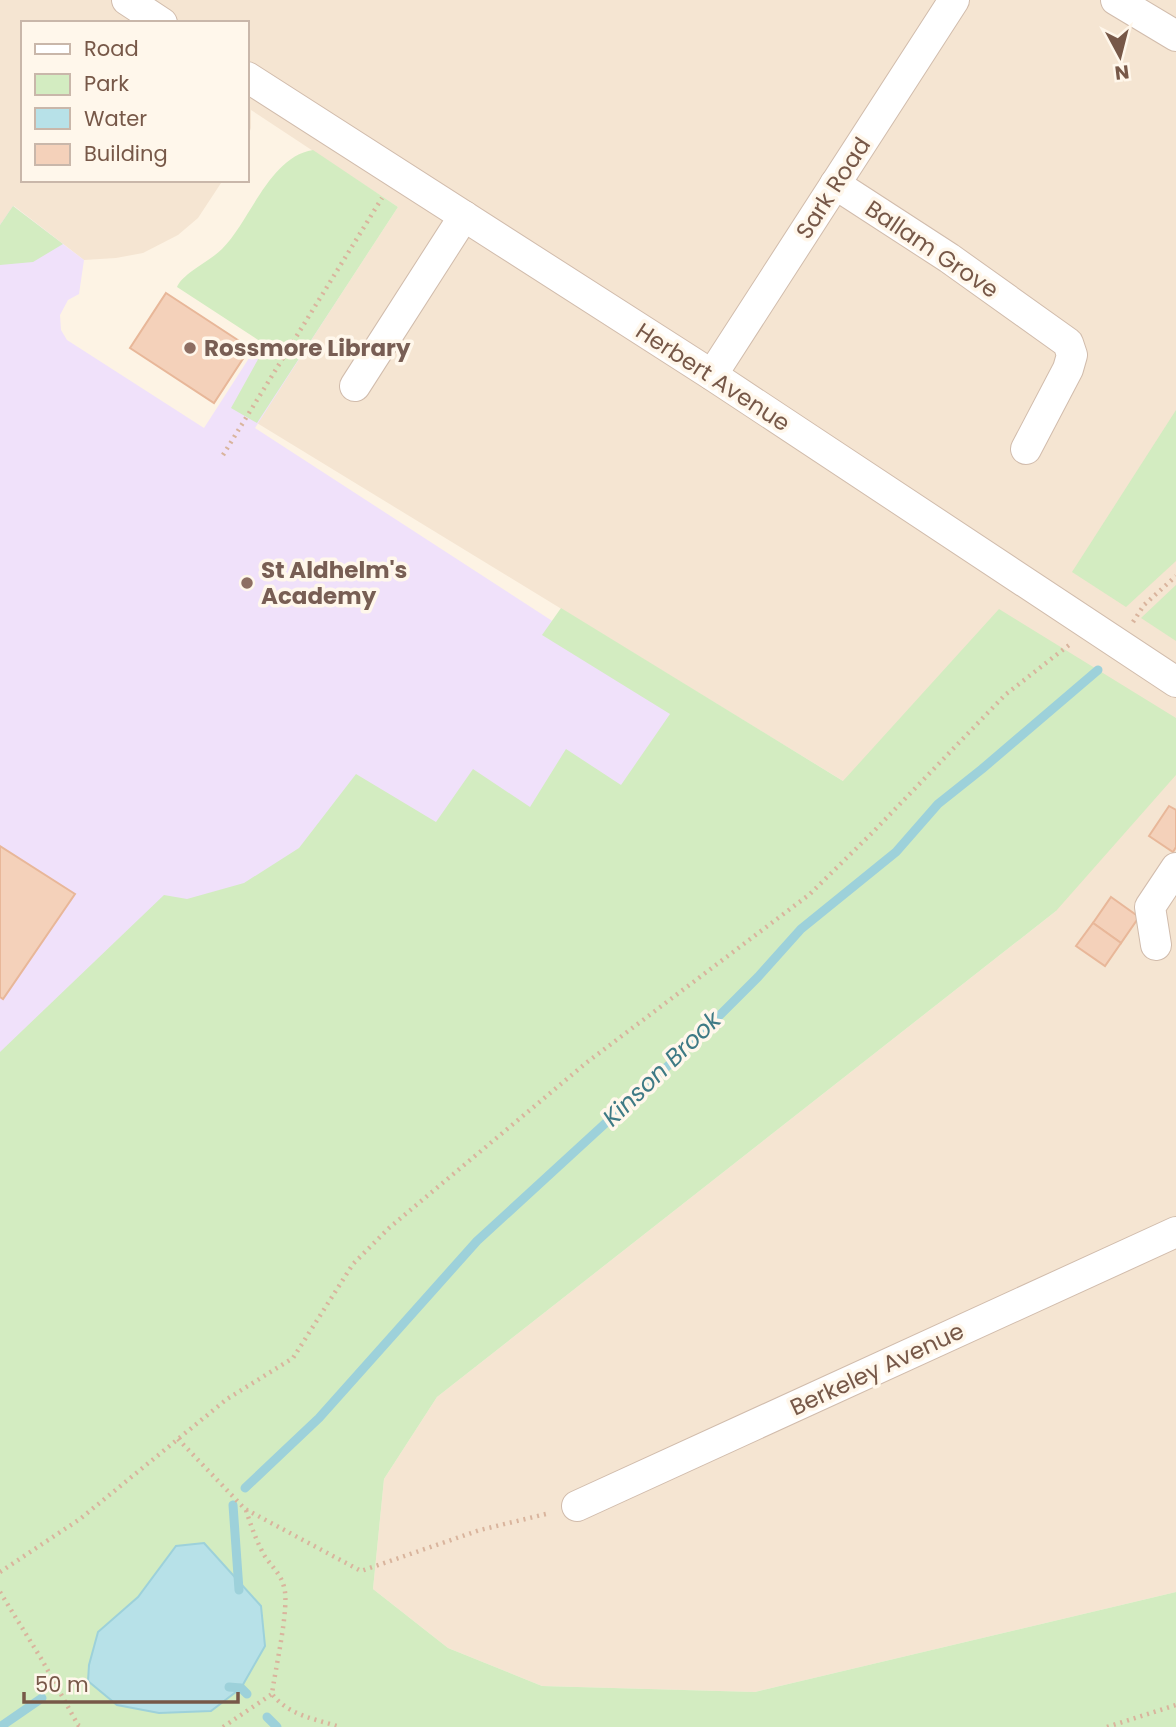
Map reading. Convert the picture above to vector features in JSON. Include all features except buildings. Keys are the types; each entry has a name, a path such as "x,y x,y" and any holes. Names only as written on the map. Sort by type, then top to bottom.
{"street":[{"path":"127,0 159,21"},
{"name":"Sark Road","path":"712,375 954,0"},
{"path":"1116,0 1176,36"},
{"name":"Herbert Avenue","path":"248,78 712,375 1176,682"},
{"name":"Ballam Grove","path":"835,184 949,258 1068,343 1072,355 1068,369 1026,449"},
{"path":"355,386 464,216"},
{"path":"1156,945 1150,906 1176,868"},
{"name":"Berkeley Avenue","path":"577,1506 1176,1232"}],"path":[{"path":"223,455 397,173"},
{"path":"1118,644 1144,605 1176,576"},
{"path":"0,1572 80,1519 227,1399 293,1358 353,1264 389,1228 586,1063 810,894 1005,695 1069,645 1080,652"},
{"path":"178,1439 245,1509 362,1571 480,1530 577,1506"},
{"path":"245,1509 254,1536 285,1589 272,1694 281,1706 340,1727"},
{"path":"0,1592 78,1725 82,1727"},
{"path":"223,1727 272,1694"},
{"path":"1107,1727 1176,1705"}],"shaded area":[{"path":"0,0 1176,0 1176,1592 755,1692 542,1686 448,1648 373,1589 384,1479 437,1397 1056,911 257,423 398,207 251,110 248,137 248,21 21,21 21,182 222,182 198,218 178,235 143,253 84,260 14,206 0,225"},
{"name":"St Aldhelm's Academy","path":"361,184 396,208 255,428 734,739 0,1140 0,225 13,206 84,260 79,294 68,300 60,315 61,330 67,340 204,428"}],"green space":[{"path":"313,150 398,207 257,423 231,408 266,345 177,287 185,277 222,249 284,164"},
{"path":"13,206 63,244 33,262 0,265 0,225"},
{"path":"1176,410 1176,561 1126,607 1072,572"},
{"path":"1176,585 1176,641 1141,618"},
{"path":"561,608 843,781 999,609 1176,718 1176,775 1056,911 437,1397 384,1479 373,1589 448,1648 542,1686 755,1692 1176,1592 1176,1727 0,1727 0,1052 164,895 187,899 244,883 299,848 356,774 436,822 473,769 530,807 566,749 621,785 670,714 542,635"}],"water":[{"path":"204,1543 261,1606 265,1646 241,1688 211,1711 159,1713 117,1705 88,1681 89,1665 98,1632 138,1597 176,1546"}],"waterway":[{"name":"Kinson Brook","path":"245,1488 319,1418 477,1241 682,1053 758,977 801,929 896,852 938,804 1098,670"},
{"path":"233,1505 239,1590"},
{"name":"Kinson Brook","path":"229,1687 241,1688 247,1694"},
{"name":"Kinson Brook","path":"0,1727 42,1698"},
{"path":"267,1717 277,1727"}],"place":[{"name":"Rossmore Library","path":"190,348"},
{"name":"St Aldhelm's Academy","path":"247,583"}]}
